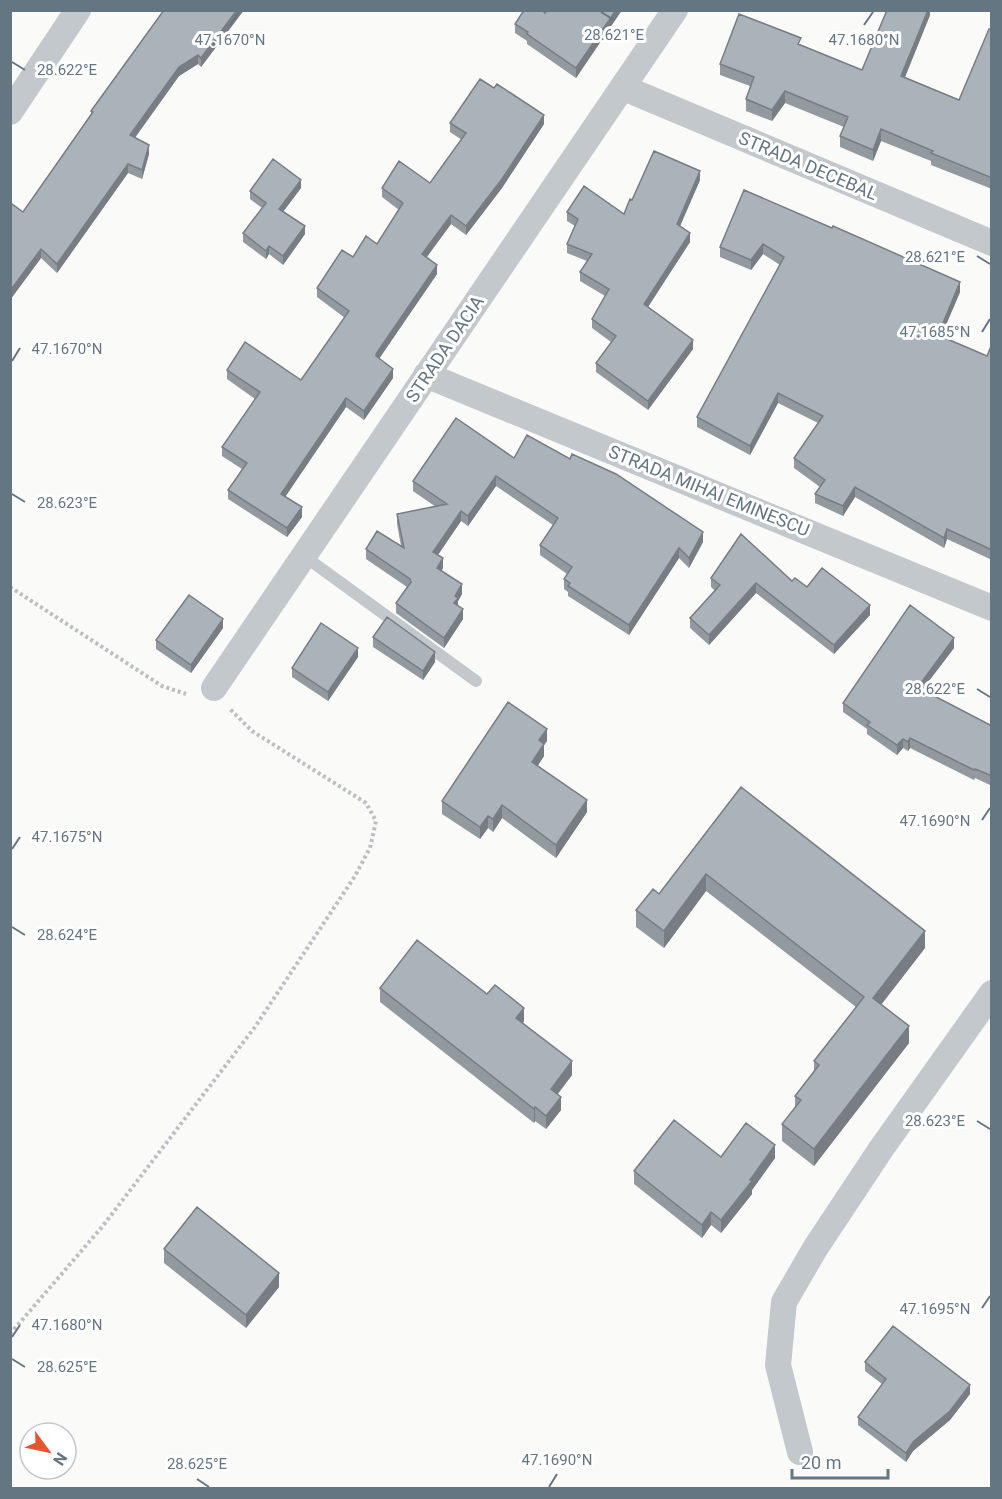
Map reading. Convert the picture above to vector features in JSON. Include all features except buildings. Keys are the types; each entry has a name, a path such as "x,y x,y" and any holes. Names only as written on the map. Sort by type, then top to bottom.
{"street":[{"path":"10,112 78,10"},
{"name":"STRADA DACIA","path":"214,688 675,10"},
{"name":"STRADA DECEBAL","path":"624,88 992,243"},
{"name":"STRADA MIHAI EMINESCU","path":"426,375 992,608"},
{"path":"800,1452 778,1365 784,1302 816,1247 880,1149 992,993"}],"lane":[{"path":"304,556 476,681"}],"path":[{"path":"10,587 162,686 188,694 214,688 229,708 252,731 366,803 376,821 370,848 355,876 255,1027 102,1227 10,1334"}]}
